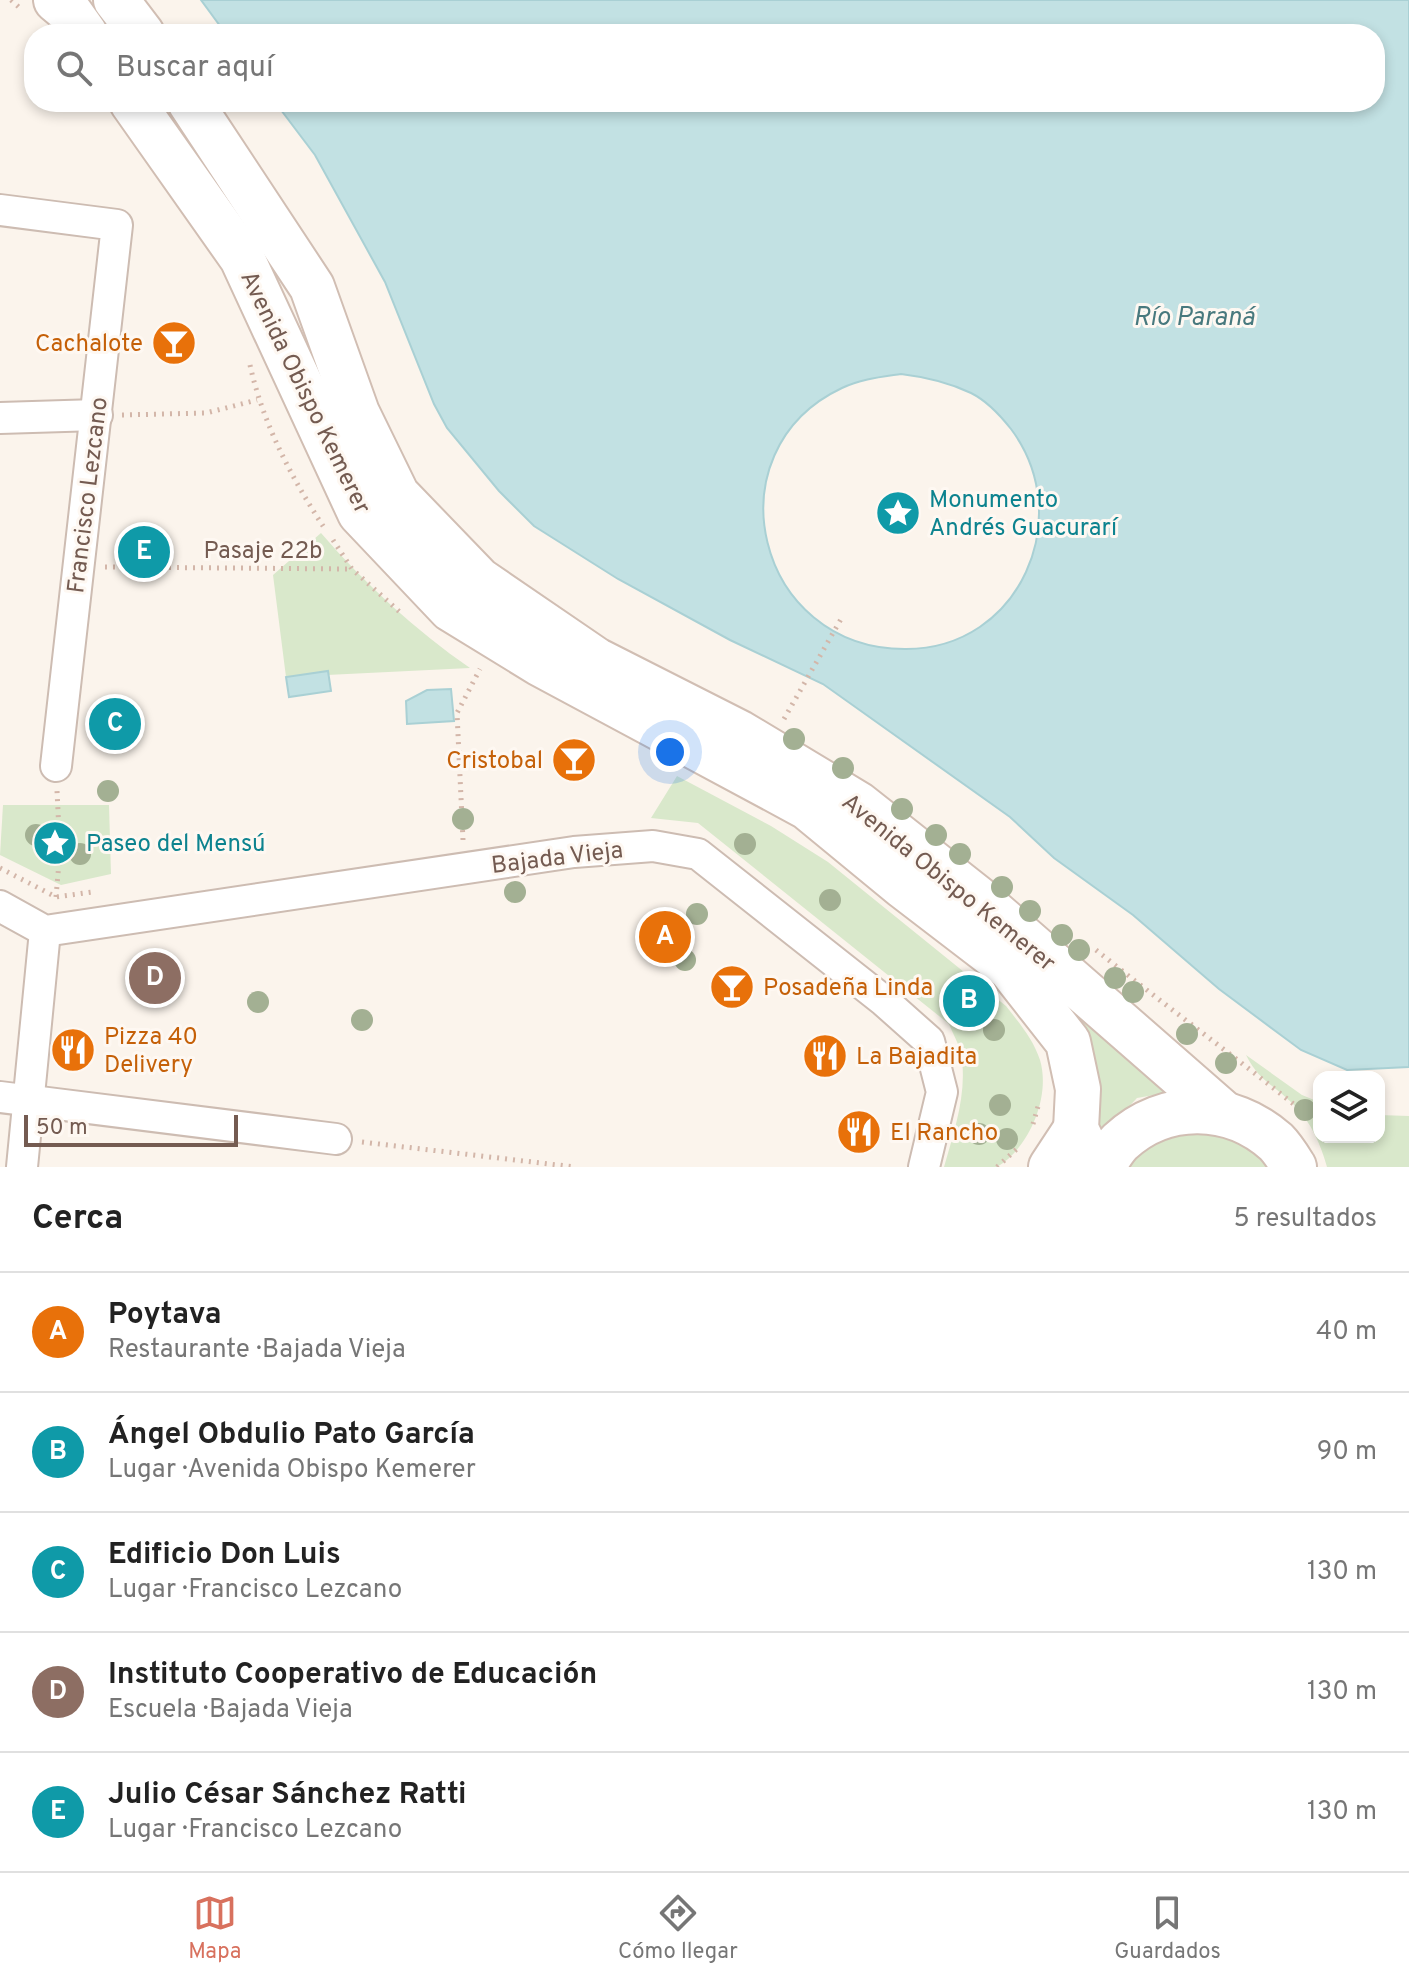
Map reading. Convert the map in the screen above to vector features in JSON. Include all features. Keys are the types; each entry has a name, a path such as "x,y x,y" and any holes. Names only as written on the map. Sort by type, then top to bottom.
{"main road":[{"path":"56,0 78,24"},
{"path":"116,0 134,24"},
{"name":"Avenida Obispo Kemerer","path":"139,112 242,258 360,513 451,609 539,663 807,807 1010,968 1068,1042 1078,1089 1085,1148"},
{"name":"Avenida Obispo Kemerer","path":"197,112 312,287 357,413 397,495 479,580 596,660 740,733 858,804 977,898 1222,1112"},
{"name":"Avenida Obispo Kemerer","path":"1102,1167 1119,1143 1149,1121 1185,1111 1222,1112 1253,1124 1279,1144 1294,1167"},
{"path":"1038,1152 1085,1148"}],"street":[{"name":"Francisco Lezcano","path":"0,210 117,225 56,766"},
{"path":"0,418 97,415"},
{"name":"Bajada Vieja","path":"45,931 574,852 653,846 698,854 884,1001 929,1041 942,1092 924,1167"},
{"path":"0,906 45,931 14,1099 22,1167"},
{"path":"14,1099 336,1139"}],"path":[{"path":"97,415 206,413 257,400"},
{"name":"Pasaje 22b","path":"77,567 352,569"},
{"path":"805,681 841,619"},
{"path":"463,840 457,713 480,669"},
{"path":"782,722 793,729"},
{"path":"56,766 60,851 56,897"},
{"path":"1087,943 1255,1073"},
{"path":"1030,1129 1036,1119 1041,1090"},
{"path":"336,1139 575,1167"},
{"path":"997,1167 1018,1148 1038,1152"}],"green space":[{"path":"321,533 391,605 470,668 286,677 273,575"},
{"path":"677,776 771,826 828,862 1006,1006 1034,1045 1043,1074 1035,1120 1028,1135 1008,1158 997,1167 944,1167 959,1111 963,1082 961,1054 949,1024 698,823 651,818"},
{"name":"Paseo del Mensú","path":"3,805 109,805 111,874 61,885 0,855"},
{"path":"1032,974 1177,1091 1137,1098 1098,1139"},
{"path":"1246,1055 1313,1100 1313,1132 1300,1112 1251,1064"},
{"path":"1385,1115 1409,1116 1409,1167 1327,1167 1318,1143 1385,1143"},
{"path":"1181,1134 1218,1137 1239,1144 1267,1167 1127,1167 1153,1144"}],"water":[{"name":"Río Paraná","path":"201,0 1409,0 1409,1067 1347,1070 1301,1050 1219,989 1133,915 1054,858 1010,817 823,684 730,640 618,579 534,526 499,491 447,428 434,404 385,282 315,155 283,112 1385,112 1385,24 219,24","holes":["901,374 937,380 977,396 1011,429 1030,464 1038,500 1037,537 1026,572 1007,603 980,627 946,643 906,649 855,641 814,618 784,583 768,542 764,499 774,456 800,417 842,388 864,380"]},
{"path":"328,671 331,691 289,697 286,677"},
{"path":"451,689 454,721 407,724 406,701 427,690"}],"place":[{"name":"Cachalote","path":"174,343"},
{"name":"Monumento Andrés Guacurarí","path":"898,513"},
{"name":"Julio César Sánchez Ratti","path":"144,552"},
{"name":"Edificio Don Luis","path":"115,724"},
{"name":"Cristobal","path":"574,760"},
{"name":"Paseo del Mensú","path":"55,843"},
{"name":"Poytava","path":"665,937"},
{"name":"Instituto Cooperativo de Educación","path":"155,978"},
{"name":"Posadeña Linda","path":"732,987"},
{"name":"Ángel Obdulio Pato García","path":"969,1001"},
{"name":"Pizza 40 Delivery","path":"73,1050"},
{"name":"La Bajadita","path":"825,1056"},
{"name":"El Rancho","path":"859,1132"}]}
